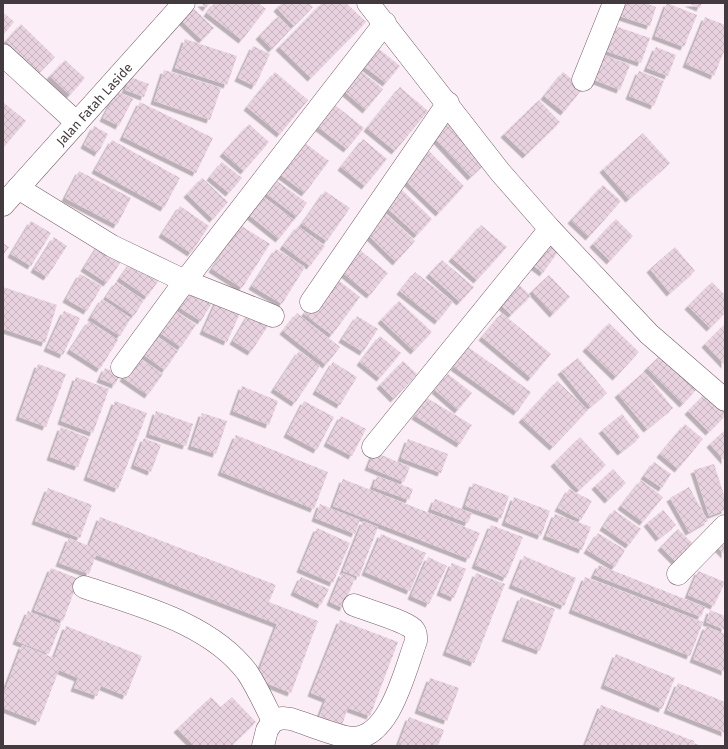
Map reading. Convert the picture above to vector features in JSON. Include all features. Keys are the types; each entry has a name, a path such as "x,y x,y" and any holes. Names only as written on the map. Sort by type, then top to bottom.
{"street":[{"name":"Jalan Fatah Laside","path":"3,205 184,3"},
{"path":"368,3 448,103 500,172 550,229 649,334 725,400"},
{"path":"583,80 614,3"},
{"path":"122,367 185,281 385,23"},
{"path":"3,55 77,123"},
{"path":"311,302 448,103"},
{"path":"18,188 112,246 185,281 273,316"},
{"path":"373,447 550,229"},
{"path":"678,574 725,526"},
{"path":"84,587 185,624 223,648 247,673 273,721"},
{"path":"263,746 267,730 273,721 282,718 291,719 351,738 362,737 380,725 388,713 416,641 417,634 413,628 354,604"}],"building":[{"path":"201,3 210,3 206,8"},
{"path":"214,3 258,3 266,9 242,40 207,13"},
{"path":"282,3 309,3 313,7 294,26 277,8"},
{"path":"322,3 346,3 366,22 311,78 279,47"},
{"path":"620,3 646,3 656,7 650,26 616,15"},
{"path":"667,3 697,15 684,47 655,36"},
{"path":"688,3 702,3 700,8"},
{"path":"194,9 214,28 202,40 182,21"},
{"path":"4,13 14,22 3,35 3,14"},
{"path":"278,16 291,29 272,49 259,36"},
{"path":"705,17 725,25 725,49 714,76 686,64"},
{"path":"21,24 55,57 39,73 6,41"},
{"path":"612,25 650,38 641,63 603,50"},
{"path":"185,39 237,56 227,85 175,68"},
{"path":"253,46 270,54 255,86 238,78"},
{"path":"656,47 676,55 668,76 647,68"},
{"path":"379,49 400,66 386,83 365,67"},
{"path":"599,53 630,65 620,90 589,78"},
{"path":"65,60 85,78 70,95 50,76"},
{"path":"164,70 221,88 210,120 154,101"},
{"path":"361,71 383,89 366,110 345,92"},
{"path":"639,71 664,81 654,106 629,96"},
{"path":"275,72 308,100 280,134 247,107"},
{"path":"563,72 583,88 564,112 544,96"},
{"path":"130,77 149,84 144,97 125,90"},
{"path":"400,87 428,111 395,151 367,128"},
{"path":"117,91 133,99 119,126 103,118"},
{"path":"539,100 560,122 526,155 504,134"},
{"path":"3,102 26,121 3,148"},
{"path":"140,102 213,138 196,173 123,137"},
{"path":"335,105 364,128 347,149 318,127"},
{"path":"448,119 488,161 471,177 432,135"},
{"path":"249,124 269,142 244,171 223,153"},
{"path":"94,126 108,134 98,153 84,145"},
{"path":"643,133 670,163 629,199 603,169"},
{"path":"363,139 387,159 365,186 341,167"},
{"path":"112,140 180,178 164,208 95,170"},
{"path":"305,143 329,161 305,193 281,175"},
{"path":"429,151 464,186 439,213 403,178"},
{"path":"222,162 242,178 229,193 210,177"},
{"path":"79,171 131,198 117,225 65,198"},
{"path":"202,178 228,202 213,219 187,194"},
{"path":"277,181 307,203 297,217 267,194"},
{"path":"603,185 621,201 589,237 571,220"},
{"path":"401,189 432,219 417,235 385,206"},
{"path":"325,191 350,208 327,241 302,224"},
{"path":"264,197 294,220 279,239 249,215"},
{"path":"180,206 209,226 191,253 162,234"},
{"path":"382,210 415,241 396,262 363,230"},
{"path":"616,219 633,236 610,261 593,244"},
{"path":"31,221 51,233 31,266 11,254"},
{"path":"240,225 270,244 242,288 212,269"},
{"path":"481,225 507,247 477,280 452,258"},
{"path":"298,226 325,246 310,266 283,246"},
{"path":"54,237 67,246 47,277 34,269"},
{"path":"547,239 560,249 543,273 530,263"},
{"path":"101,241 124,257 107,283 84,268"},
{"path":"3,243 9,247 3,255"},
{"path":"354,245 388,273 370,295 336,267"},
{"path":"675,247 695,271 670,293 650,269"},
{"path":"276,249 305,267 282,304 252,286"},
{"path":"442,260 474,287 460,302 429,274"},
{"path":"132,261 159,280 147,297 120,278"},
{"path":"415,272 453,302 438,321 400,291"},
{"path":"80,274 102,286 87,311 66,299"},
{"path":"549,275 570,297 553,314 532,291"},
{"path":"333,276 360,297 332,335 304,314"},
{"path":"514,280 531,296 511,315 495,299"},
{"path":"116,282 144,300 134,316 106,297"},
{"path":"712,282 725,295 725,313 710,328 688,306"},
{"path":"3,287 57,305 45,343 3,329"},
{"path":"188,288 212,303 201,321 177,306"},
{"path":"218,298 242,309 227,342 203,331"},
{"path":"102,299 131,318 120,336 91,317"},
{"path":"399,301 432,332 414,351 381,320"},
{"path":"172,308 196,325 181,347 157,331"},
{"path":"64,311 80,318 63,355 47,348"},
{"path":"297,313 340,347 326,365 283,331"},
{"path":"502,313 551,354 531,378 482,337"},
{"path":"249,314 268,326 251,352 233,341"},
{"path":"357,316 378,329 363,352 342,339"},
{"path":"89,321 118,340 100,369 70,350"},
{"path":"609,323 639,352 616,377 586,348"},
{"path":"725,324 725,365 705,344"},
{"path":"154,334 178,351 165,370 141,353"},
{"path":"380,336 401,353 380,378 360,362"},
{"path":"468,347 531,392 517,412 454,367"},
{"path":"299,351 320,366 295,403 274,389"},
{"path":"662,354 697,389 683,404 647,368"},
{"path":"138,357 163,374 148,395 123,378"},
{"path":"578,358 607,393 590,407 561,371"},
{"path":"403,361 417,374 394,399 380,385"},
{"path":"333,362 357,377 340,405 316,391"},
{"path":"38,364 66,374 46,427 19,417"},
{"path":"105,368 120,374 115,385 100,379"},
{"path":"644,372 673,408 647,429 618,394"},
{"path":"448,374 472,393 458,410 435,390"},
{"path":"76,377 109,389 93,433 61,421"},
{"path":"557,381 588,410 553,447 522,419"},
{"path":"242,386 278,401 269,425 233,411"},
{"path":"709,390 725,407 725,416 709,432 688,411"},
{"path":"427,398 472,425 460,444 415,416"},
{"path":"115,401 147,413 118,489 87,477"},
{"path":"304,401 334,417 317,450 287,434"},
{"path":"156,411 193,424 186,446 149,434"},
{"path":"202,413 227,421 216,454 191,446"},
{"path":"622,414 640,437 621,452 602,430"},
{"path":"341,416 366,429 352,456 327,443"},
{"path":"685,424 703,439 678,469 660,454"},
{"path":"61,427 89,438 78,467 50,457"},
{"path":"725,430 725,461 710,444"},
{"path":"236,435 328,472 314,509 221,472"},
{"path":"580,437 606,465 579,490 554,463"},
{"path":"144,438 161,445 151,472 134,465"},
{"path":"408,439 448,454 441,473 401,458"},
{"path":"374,452 410,467 404,482 368,467"},
{"path":"654,462 671,474 662,488 644,476"},
{"path":"714,464 725,498 725,510 709,516 694,470"},
{"path":"613,469 626,483 608,500 595,486"},
{"path":"377,476 413,489 409,500 373,487"},
{"path":"343,479 480,533 469,559 333,506"},
{"path":"641,480 663,497 643,522 621,506"},
{"path":"473,483 509,496 501,519 465,506"},
{"path":"689,487 708,521 689,532 670,498"},
{"path":"48,488 92,505 80,538 35,521"},
{"path":"569,489 592,501 581,520 558,508"},
{"path":"514,497 550,511 541,536 505,522"},
{"path":"435,499 472,513 468,523 431,509"},
{"path":"320,504 360,520 355,534 315,518"},
{"path":"614,510 641,529 629,545 603,527"},
{"path":"663,510 676,525 659,538 647,523"},
{"path":"555,514 591,527 582,550 546,536"},
{"path":"100,517 276,585 269,602 318,621 291,693 256,679 277,624 96,555 89,574 59,563 69,538 89,546"},
{"path":"363,521 378,527 359,577 343,571"},
{"path":"491,525 523,537 506,578 475,565"},
{"path":"317,528 350,543 333,583 300,569"},
{"path":"678,529 697,548 680,566 661,547"},
{"path":"598,533 625,550 615,567 587,550"},
{"path":"381,534 426,553 410,591 365,572"},
{"path":"725,537 725,555 716,546"},
{"path":"524,556 576,578 564,606 512,585"},
{"path":"428,557 447,566 429,604 411,596"},
{"path":"452,563 466,569 454,598 440,592"},
{"path":"599,565 705,607 701,617 594,575"},
{"path":"51,568 79,579 63,621 34,610"},
{"path":"698,571 725,582 714,606 688,595"},
{"path":"342,573 355,578 343,608 330,602"},
{"path":"476,573 505,584 474,663 446,652"},
{"path":"301,577 329,589 321,605 294,592"},
{"path":"585,577 703,622 690,656 572,610"},
{"path":"521,597 555,609 540,651 505,638"},
{"path":"710,610 725,616 725,630 706,622"},
{"path":"28,611 61,624 49,654 16,641"},
{"path":"340,620 398,642 370,716 348,708 342,725 319,717 326,699 311,693"},
{"path":"66,626 142,656 126,696 101,686 97,696 74,688 78,678 59,670 39,722 3,708 3,695 22,645 54,658"},
{"path":"706,626 725,634 725,672 693,659"},
{"path":"616,654 675,678 662,709 604,685"},
{"path":"430,678 459,688 447,721 418,710"},
{"path":"678,683 725,702 725,733 667,710"},
{"path":"211,697 221,707 232,697 256,722 231,746 194,746 177,729"},
{"path":"601,705 694,741 694,743 701,746 585,746"},
{"path":"409,717 444,730 438,746 398,746"}]}
